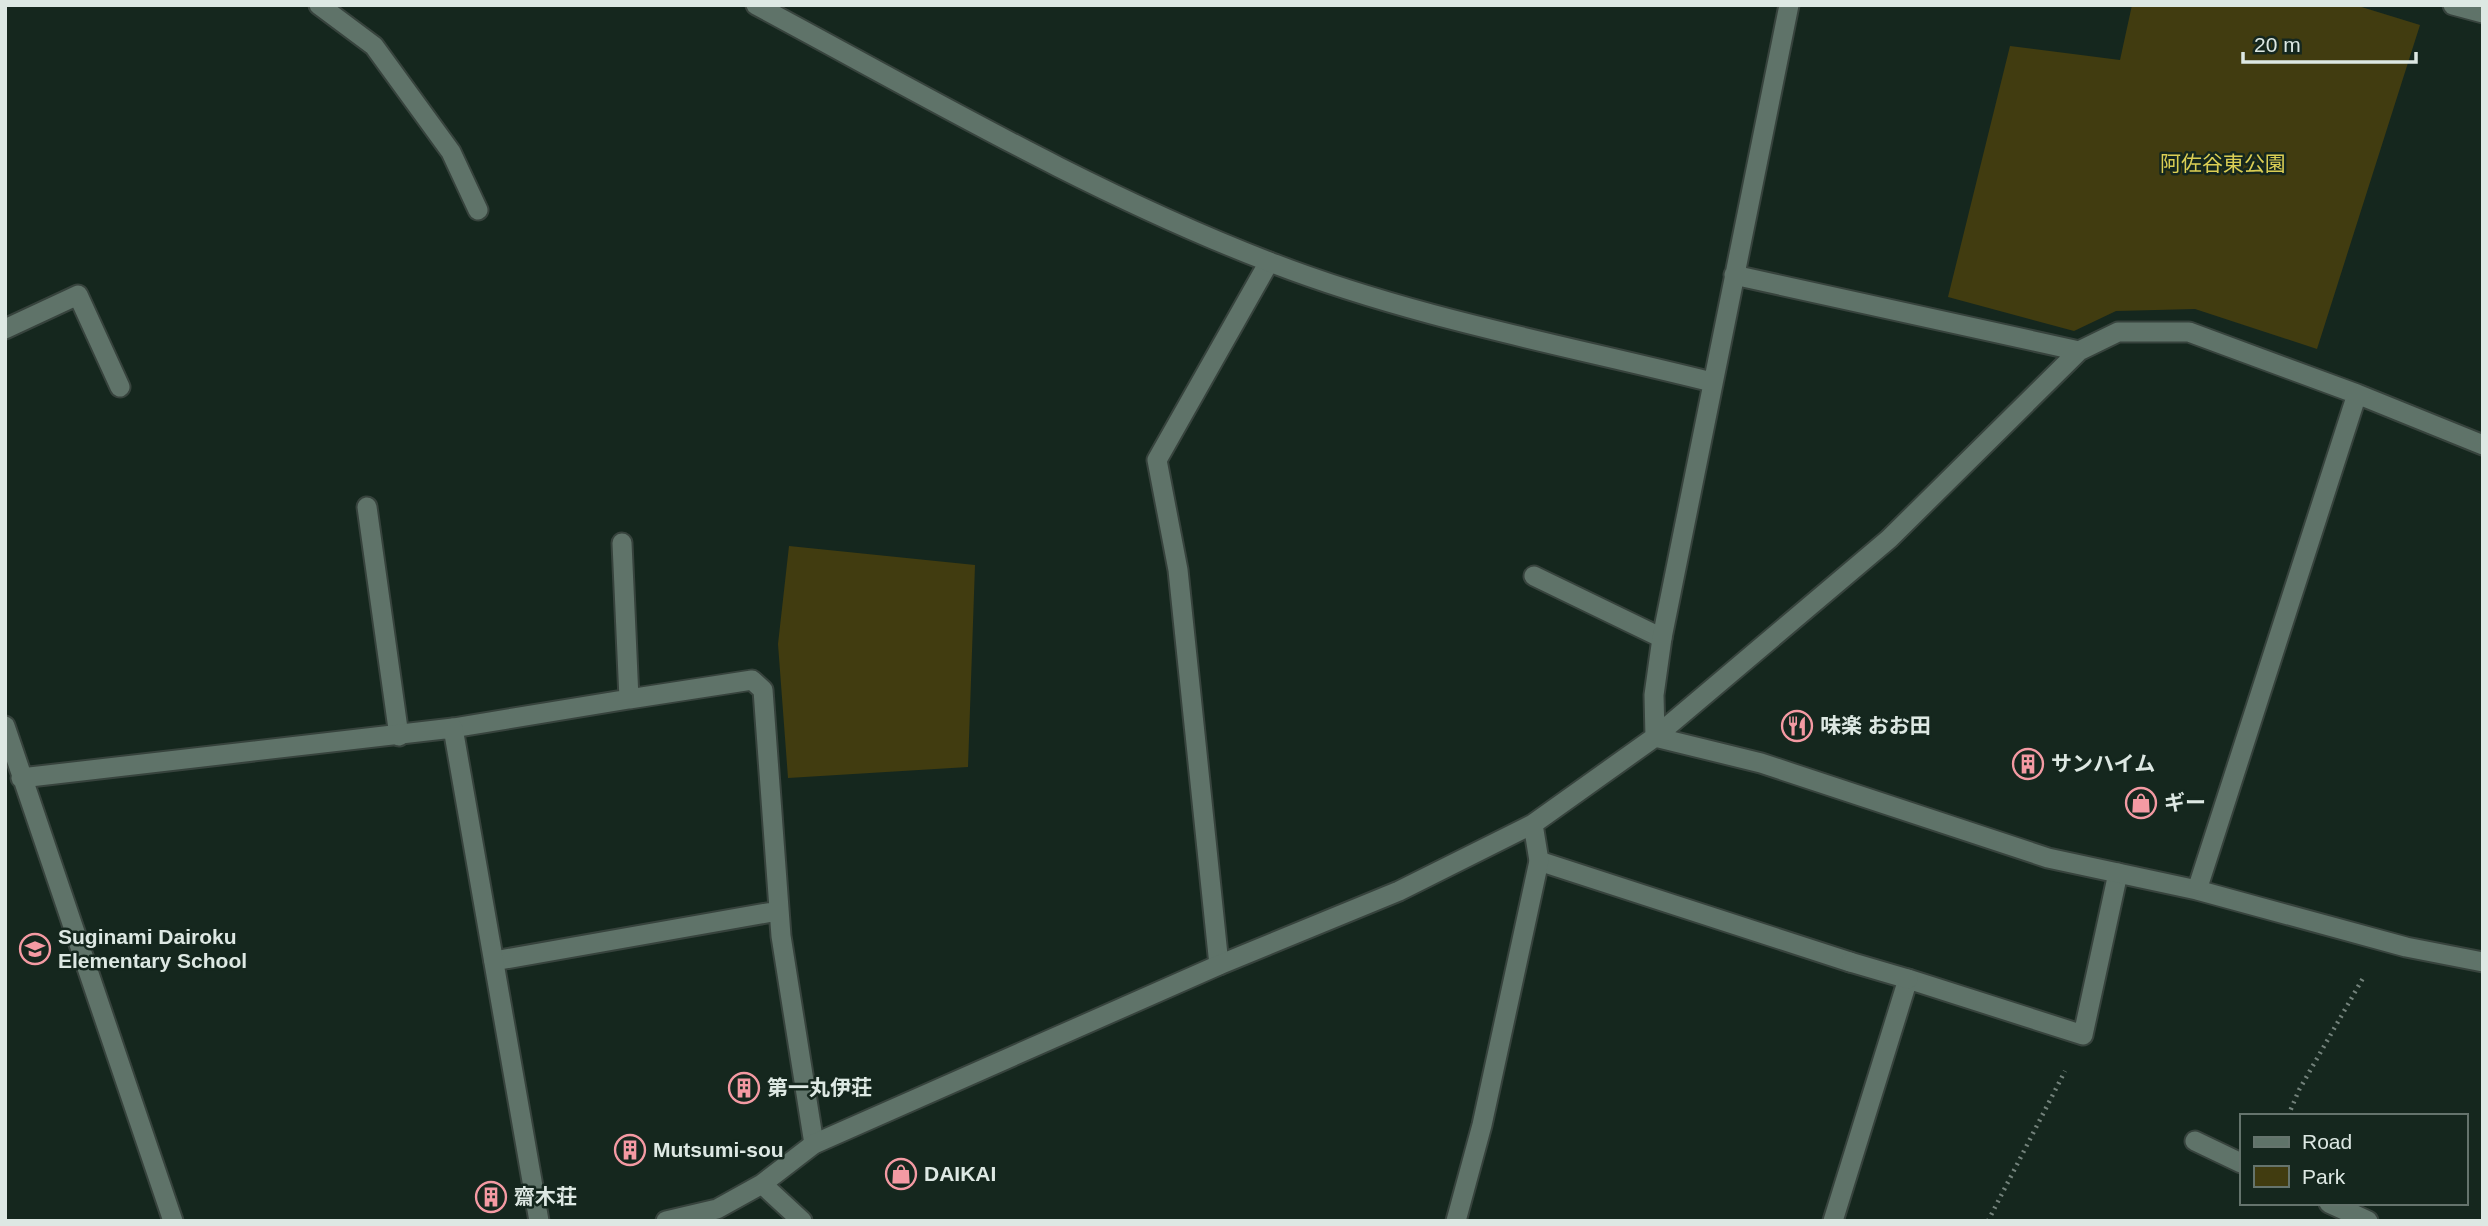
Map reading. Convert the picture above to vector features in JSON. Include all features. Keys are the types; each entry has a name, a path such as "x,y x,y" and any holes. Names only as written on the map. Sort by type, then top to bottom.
{"street":[{"path":"319,5 374,46 452,152 478,210"},
{"path":"756,5 1115,197 1269,262 1386,302 1712,382"},
{"path":"1655,737 1654,695 1662,638 1789,5"},
{"path":"2453,5 2483,13"},
{"path":"1219,965 1178,570 1157,460 1269,262"},
{"path":"1734,275 2079,351"},
{"path":"5,329 78,295 120,387"},
{"path":"666,1221 717,1209 762,1184 814,1144 1219,965 1399,891 1533,824 1655,737 1889,539 2079,351 2118,332 2189,331 2483,445"},
{"path":"2197,890 2357,394"},
{"path":"367,506 399,736"},
{"path":"622,543 629,699"},
{"path":"1534,576 1662,638"},
{"path":"21,778 399,736 752,680 763,690 778,911 814,1144"},
{"path":"5,726 173,1221"},
{"path":"453,728 539,1221"},
{"path":"1655,737 1761,762 2048,858 2197,890 2384,941 2483,962"},
{"path":"1456,1221 1482,1125 1539,861 1533,824"},
{"path":"1539,861 2083,1035 2118,873"},
{"path":"494,961 778,911"},
{"path":"1833,1221 1908,979"},
{"path":"2195,1141 2240,1163"},
{"path":"762,1184 802,1221"},
{"path":"2333,1205 2368,1221"}],"path":[{"path":"2289,1114 2299,1090 2384,941"},
{"path":"1989,1221 2083,1035"}],"green space":[{"name":"阿佐谷東公園","path":"2132,5 2355,5 2420,25 2317,349 2195,309 2116,311 2074,331 1948,297 2010,46 2120,60"},
{"path":"789,546 975,565 968,767 788,778 778,644"}],"place":[{"name":"味楽 おお田","path":"1797,726"},
{"name":"サンハイム","path":"2028,764"},
{"name":"ギー","path":"2141,803"},
{"name":"Suginami Dairoku Elementary School","path":"35,949"},
{"name":"第一丸伊荘","path":"744,1088"},
{"name":"Mutsumi-sou","path":"630,1150"},
{"name":"DAIKAI","path":"901,1174"},
{"name":"齋木荘","path":"491,1197"}]}
